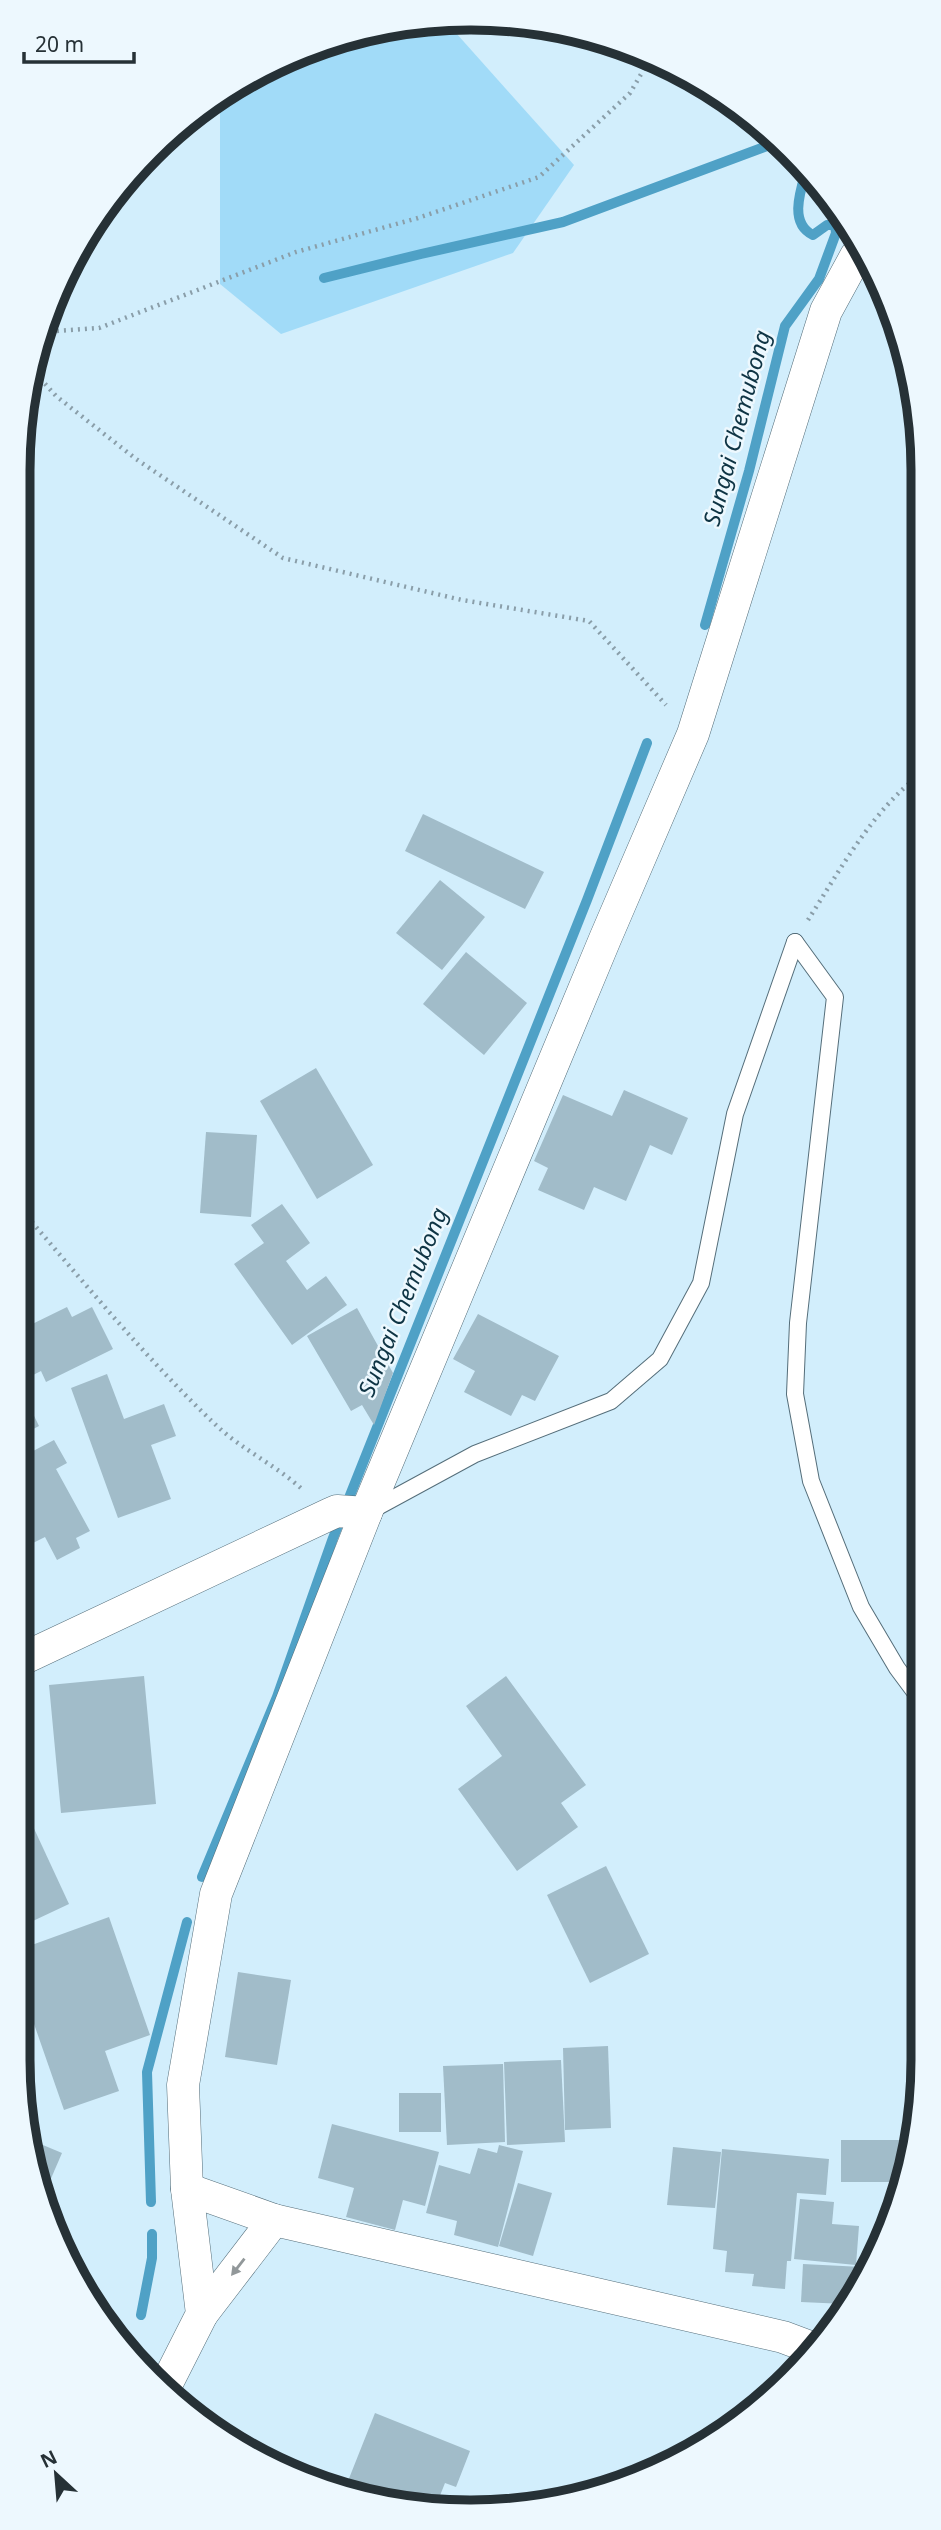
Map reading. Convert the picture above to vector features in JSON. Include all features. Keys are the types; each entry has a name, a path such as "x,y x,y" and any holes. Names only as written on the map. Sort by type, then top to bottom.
{"street":[{"path":"202,2314 187,2189 183,2085 216,1894 347,1513 693,734 826,311 856,257"},
{"path":"30,1656 347,1513"},
{"path":"187,2189 274,2220 783,2337 806,2346"},
{"path":"168,2379 202,2314 274,2220"}],"lane":[{"path":"347,1513 475,1454 611,1401 660,1359 701,1283 735,1114 795,942"},
{"path":"795,942 835,997 798,1323 795,1394 811,1481 861,1607 911,1687"}],"path":[{"path":"52,331 99,328 296,252 418,218 539,177 630,93 646,66"},
{"path":"40,378 56,396 136,459 283,558 462,600 589,621 693,734"},
{"path":"795,942 854,847 911,782"},
{"path":"30,1220 159,1367 220,1429 347,1513"}],"shaded area":[{"path":"454,31 574,165 513,253 281,334 220,284 220,108 276,75 329,53 385,38"}],"building":[{"path":"423,814 544,872 525,909 405,851"},
{"path":"440,880 485,917 442,970 396,933"},
{"path":"466,952 527,1003 484,1055 423,1004"},
{"path":"316,1068 373,1165 317,1199 260,1101"},
{"path":"624,1090 688,1118 672,1155 650,1145 626,1201 594,1187 584,1210 538,1190 548,1168 534,1161 563,1095 612,1116"},
{"path":"206,1132 257,1135 251,1217 200,1213"},
{"path":"282,1204 310,1243 286,1261 307,1290 326,1276 347,1305 292,1345 234,1264 264,1243 251,1225"},
{"path":"67,1307 72,1317 92,1307 113,1349 46,1382 41,1371 30,1376 30,1325"},
{"path":"357,1308 393,1373 374,1425 362,1405 351,1411 307,1336"},
{"path":"478,1314 559,1356 535,1401 522,1395 511,1416 464,1392 475,1371 453,1359"},
{"path":"107,1374 124,1419 164,1404 176,1436 151,1445 171,1499 118,1518 71,1388"},
{"path":"30,1408 39,1426 30,1431"},
{"path":"54,1440 67,1463 56,1469 90,1531 76,1538 80,1548 57,1560 45,1537 33,1543 30,1537 30,1453"},
{"path":"144,1676 156,1804 61,1813 49,1685"},
{"path":"506,1676 586,1785 561,1803 578,1827 517,1871 458,1789 502,1756 466,1706"},
{"path":"30,1820 69,1904 30,1922"},
{"path":"606,1866 649,1954 590,1983 547,1895"},
{"path":"109,1917 150,2035 105,2051 119,2091 64,2110 30,2012 30,1946"},
{"path":"238,1972 291,1980 277,2065 225,2057"},
{"path":"608,2046 611,2128 565,2130 563,2048"},
{"path":"561,2060 565,2142 507,2145 504,2062"},
{"path":"503,2064 505,2142 447,2145 443,2066"},
{"path":"399,2093 441,2093 441,2132 399,2132"},
{"path":"332,2124 439,2152 425,2206 403,2200 395,2230 346,2217 354,2188 318,2178"},
{"path":"841,2140 904,2140 894,2182 841,2182"},
{"path":"38,2143 62,2153 48,2185"},
{"path":"499,2145 523,2151 498,2247 454,2235 457,2221 426,2213 439,2165 470,2174 478,2148 497,2153"},
{"path":"673,2147 721,2152 715,2208 667,2205"},
{"path":"722,2149 829,2159 826,2195 797,2193 791,2261 787,2261 785,2289 752,2286 754,2274 725,2272 727,2251 713,2249"},
{"path":"518,2183 552,2193 533,2256 499,2246"},
{"path":"800,2199 834,2202 832,2224 859,2226 856,2265 794,2259"},
{"path":"803,2264 859,2267 837,2304 801,2302"},
{"path":"375,2413 470,2451 456,2487 445,2483 439,2499 385,2492 347,2482"}],"waterway":[{"path":"324,278 563,222 768,146"},
{"name":"Sungai Chemubong","path":"705,625 749,471 785,326 819,279 836,233 835,225 827,225 813,235 805,230 798,205 803,182"},
{"name":"Sungai Chemubong","path":"202,1877 277,1697 333,1538 647,743"},
{"name":"Sungai Chemubong","path":"151,2202 147,2072 187,1922"},
{"name":"Sungai Chemubong","path":"141,2315 152,2258 152,2234"}]}
